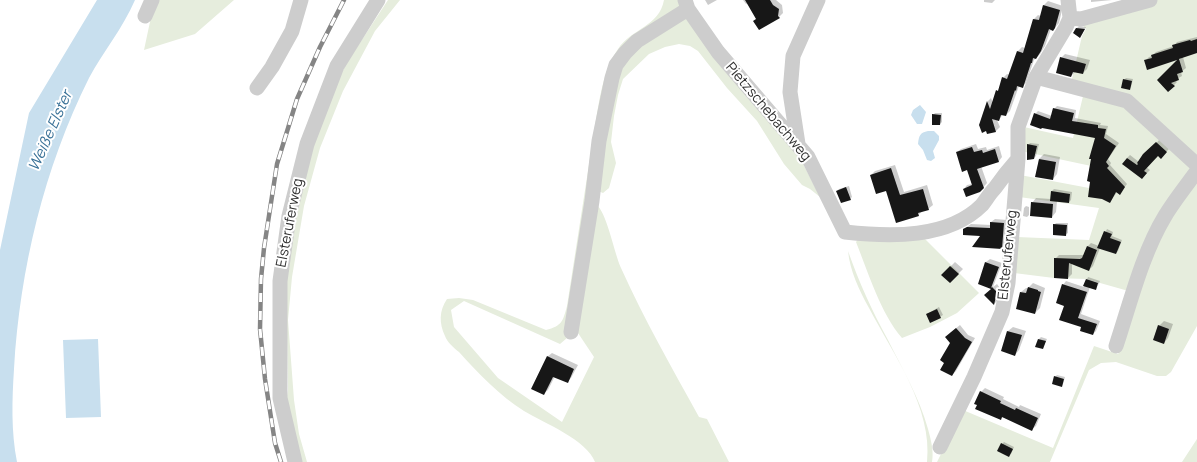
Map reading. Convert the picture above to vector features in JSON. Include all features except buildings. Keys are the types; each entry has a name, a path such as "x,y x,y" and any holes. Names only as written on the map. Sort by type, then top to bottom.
{"street":[{"path":"145,16 152,0"},
{"path":"258,88 272,67 292,31 301,0"},
{"name":"Elsteruferweg","path":"295,462 283,412 280,391 280,281 289,216 307,144 337,66 378,0"},
{"path":"798,145 790,92 793,56 818,0"},
{"path":"1068,0 1070,18 1080,19 1150,0"},
{"name":"Pietzschebachweg","path":"571,332 592,201 599,141 616,65 625,52 637,41 687,4 718,52 808,157 845,232 880,235 934,230 947,227 964,219 982,204 1018,159"},
{"name":"Elsteruferweg","path":"940,447 974,376 1002,312 1008,283 1018,159 1018,127 1036,77 1070,18"},
{"path":"1036,77 1127,101 1197,165"},
{"path":"1116,346 1144,262 1156,233 1165,216 1197,171"}],"green space":[{"path":"156,0 234,0 195,34 144,50 154,3"},
{"path":"388,0 400,0 375,31 343,91 320,148 304,206 292,277 288,320 294,400 299,434 307,462 301,462 286,402 288,390 286,275 296,205 323,114 346,64"},
{"path":"664,0 680,0 680,7 622,54 567,338 560,344 464,301 451,310 454,327 498,378 562,422 594,357 576,330 598,206 605,218 621,268 649,325 699,417 707,419 729,462 595,462 583,446 574,439 515,405 482,376 447,340 441,322 441,313 447,299 459,298 473,300 546,330 559,325 567,306 597,113 607,71 618,49 630,36 651,22 657,16"},
{"path":"1157,0 1197,0 1197,160 1146,112 1071,83 1082,36 1086,29 1079,21"},
{"path":"684,16 792,142 820,197 802,185 784,164 757,121 727,88 698,51 690,46 679,44 665,47 649,54 623,79 614,116 611,142 616,163 609,188 603,193 598,191 607,109 625,58"},
{"path":"1084,92 1121,102 1194,167 1132,292 1086,279 1054,278 1014,273 1017,237 1089,240 1099,208 1019,197 1020,175 1089,188 1096,167 1021,151 1024,127 1073,138"},
{"path":"1197,180 1197,326 1171,372 1166,376 1157,376 1116,362 1101,363 1089,370 1050,462 937,462 963,410 1053,448 1094,346 1118,354 1121,349 1157,239"},
{"path":"921,235 979,293 957,313 930,327 902,338 894,328 881,305 856,242 860,237"},
{"path":"848,251 871,307 905,373 920,406 931,441 933,454 932,462 927,462 927,442 924,422 918,402 909,382 858,287"},
{"path":"1197,439 1197,462 1182,462"}],"water":[{"name":"Weiße Elster","path":"97,0 135,0 125,20 89,78 59,147 47,183 29,257 17,331 12,404 17,462 0,462 0,250 29,113"},
{"path":"920,105 926,112 922,124 917,124 911,115 913,110"},
{"path":"928,131 934,131 939,136 939,140 933,151 935,158 931,161 927,160 923,150 918,144 920,135"},
{"path":"98,339 101,417 66,418 63,340"}],"railway":[{"path":"281,462 275,443 265,379 260,329 261,279 264,248 277,164 297,99 320,47 344,0"}]}
